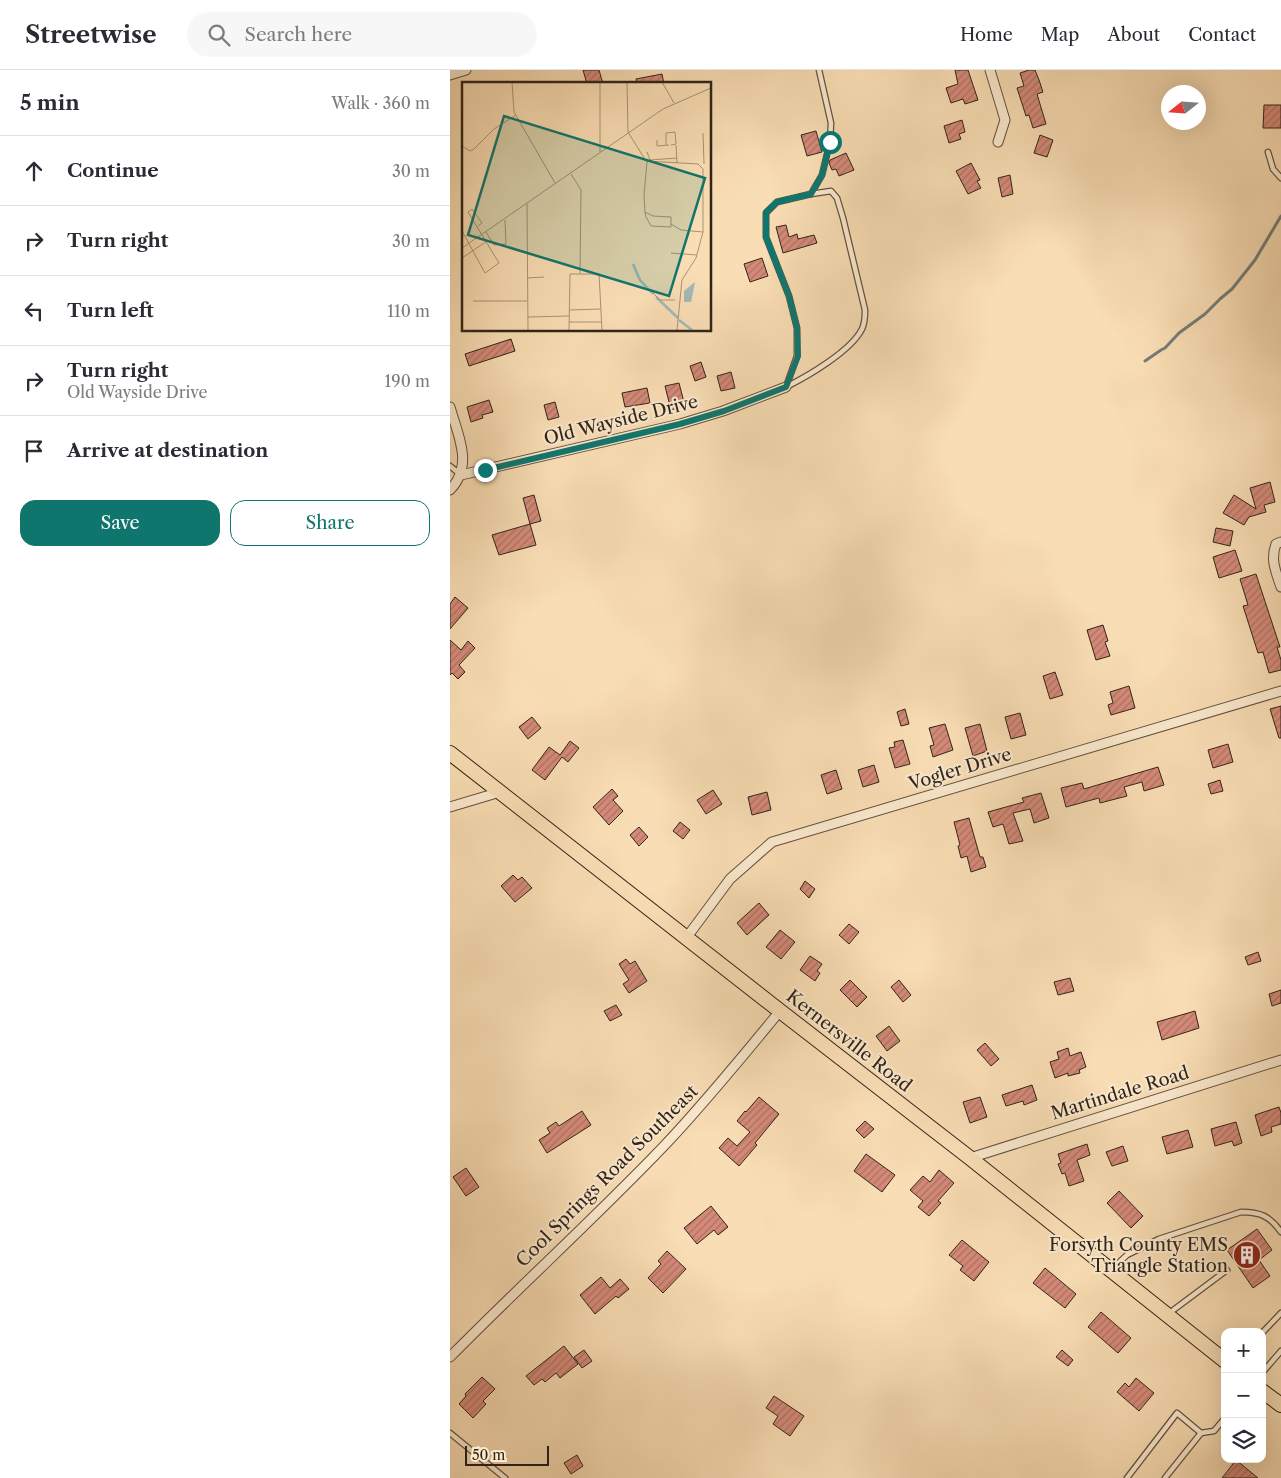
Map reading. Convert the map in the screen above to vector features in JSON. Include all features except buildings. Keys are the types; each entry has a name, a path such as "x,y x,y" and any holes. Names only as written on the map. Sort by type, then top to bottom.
{"main road":[{"name":"Kernersville Road","path":"450,753 970,1158 1221,1358"},
{"path":"1266,1394 1281,1406"}],"street":[{"path":"450,75 466,70"},
{"path":"990,70 1005,120 998,142"},
{"name":"Old Wayside Drive","path":"461,475 680,424 724,411 786,387"},
{"path":"450,408 463,455 461,475 450,490"},
{"path":"1281,542 1276,544 1273,552 1273,562 1281,587"},
{"name":"Vogler Drive","path":"687,937 730,879 772,842 1281,691"},
{"path":"450,807 500,792"},
{"name":"Cool Springs Road Southeast","path":"450,1357 662,1148 700,1107 780,1011"},
{"name":"Martindale Road","path":"970,1158 1281,1060"}],"lane":[{"path":"811,194 822,175 830,142 831,123 819,70"},
{"path":"1268,152 1273,169 1281,178"},
{"path":"831,191 837,198 843,218 865,310 862,329 848,347 819,369 786,387 798,356 797,328 789,296 766,237 766,212 777,202 831,191"},
{"path":"450,466 461,475"},
{"path":"1111,1270 1127,1255 1159,1239 1241,1212 1255,1212 1268,1218 1281,1232"},
{"path":"1167,1315 1227,1270"},
{"path":"1266,1329 1281,1313"},
{"path":"1266,1368 1281,1351"},
{"path":"1128,1478 1177,1413 1201,1433"},
{"path":"1165,1478 1201,1433 1214,1431 1221,1423"},
{"path":"450,1433 505,1478"}],"waterway":[{"path":"1145,361 1165,348 1179,333 1205,314 1232,289 1255,260 1281,216"}],"place":[{"name":"Forsyth County EMS Triangle Station","path":"1247,1255"}],"route":[{"path":"485,470 680,424 724,411 786,387 798,356 797,328 789,296 766,237 766,212 777,202 811,194 822,175 830,142"}]}
